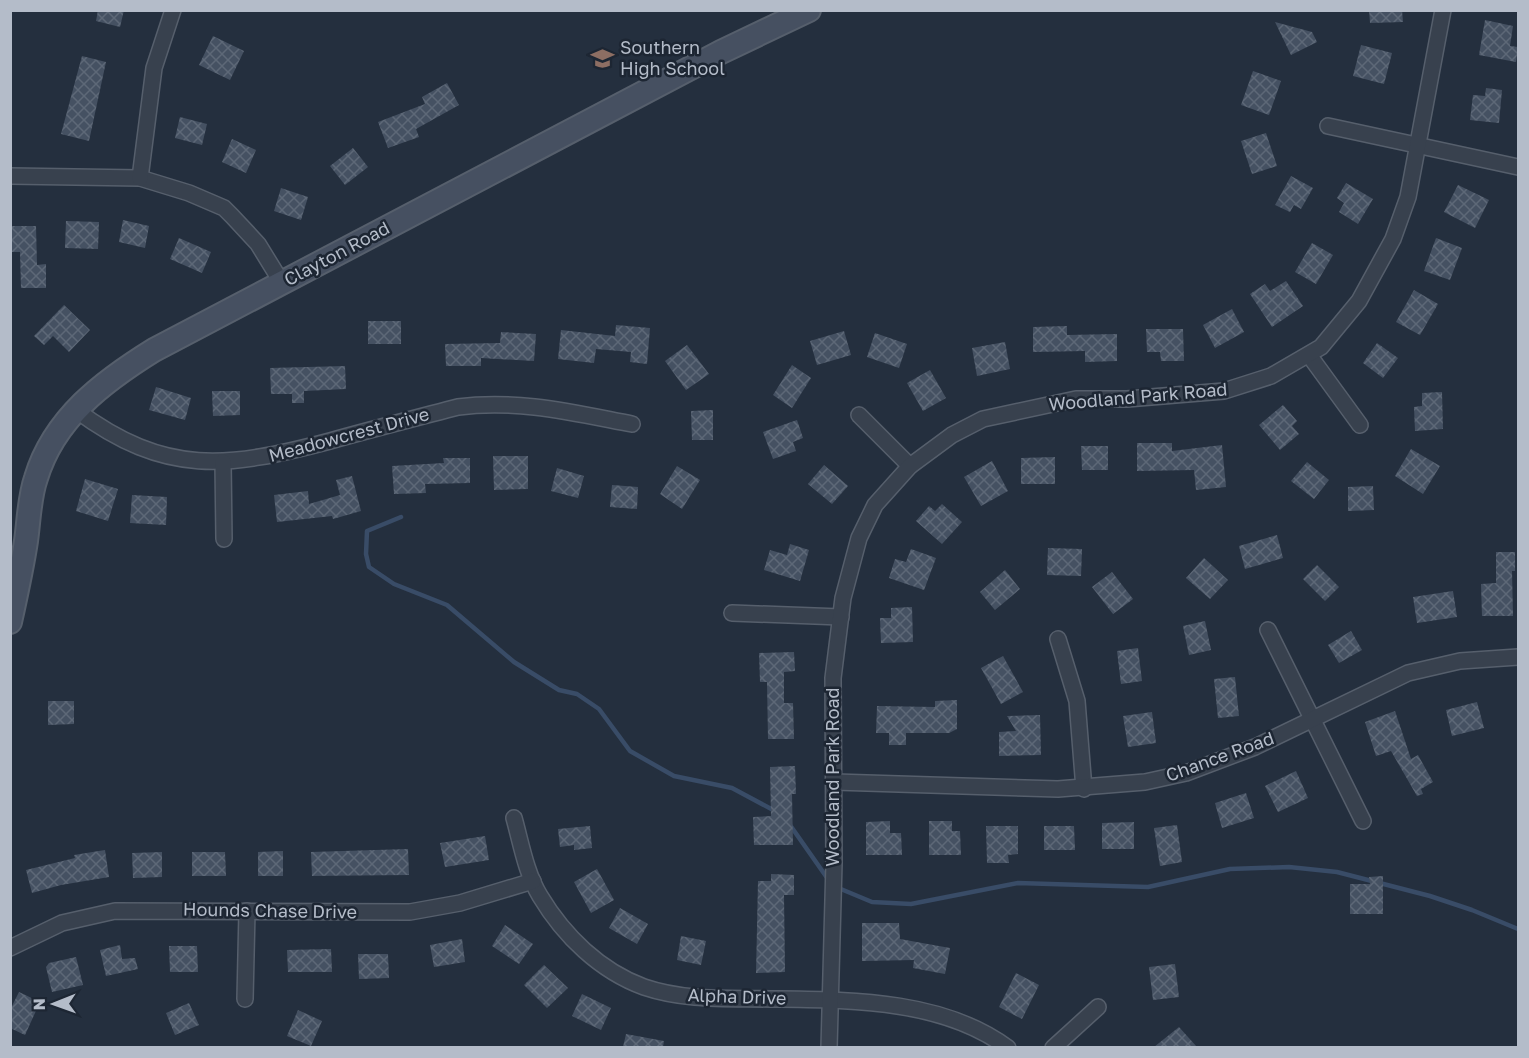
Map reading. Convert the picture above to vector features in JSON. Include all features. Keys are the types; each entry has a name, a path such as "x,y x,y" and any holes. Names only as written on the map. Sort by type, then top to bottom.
{"street":[{"path":"140,178 154,68 173,10"},
{"name":"Clayton Road","path":"10,622 36,477 50,446 76,410 103,384 154,350 721,52 808,10"},
{"name":"Woodland Park Road","path":"829,1047 835,782 833,678 843,598 865,522 886,490 909,466 966,427 1009,412 1076,399 1127,399 1224,391 1271,376 1309,355 1333,336 1378,270 1408,197 1443,10"},
{"path":"1328,126 1518,167"},
{"path":"10,176 140,178 172,186 224,208 258,244 282,283"},
{"path":"1309,355 1360,425"},
{"name":"Meadowcrest Drive","path":"76,410 124,441 153,453 184,460 223,462 273,456 458,407 487,403 541,407 633,424"},
{"path":"859,415 909,466"},
{"path":"223,462 224,540"},
{"path":"732,613 841,617"},
{"path":"1268,630 1363,821"},
{"path":"1058,639 1077,701 1084,789"},
{"name":"Chance Road","path":"835,782 1084,789 1145,782 1186,773 1255,747 1408,673 1460,661 1518,657"},
{"name":"Alpha Drive","path":"514,818 533,880 539,894 558,921 586,952 612,971 643,986 692,997 829,1001 941,1014 971,1026 1008,1047"},
{"name":"Hounds Chase Drive","path":"10,948 62,923 91,914 143,909 410,912 460,903 533,880"},
{"path":"245,999 247,911"},
{"path":"1053,1047 1098,1007"}],"building":[{"path":"98,10 124,10 120,27 96,21"},
{"path":"1369,10 1402,10 1403,22 1370,23"},
{"path":"1485,20 1513,26 1510,46 1518,47 1516,62 1479,55"},
{"path":"1275,22 1312,32 1317,42 1291,55"},
{"path":"213,36 244,51 230,80 199,65"},
{"path":"1361,45 1392,53 1384,84 1353,76"},
{"path":"82,56 106,62 89,141 61,134"},
{"path":"1253,71 1281,81 1269,115 1241,105"},
{"path":"447,83 459,105 416,129 419,137 388,148 378,122 425,104 422,97"},
{"path":"1486,88 1502,90 1499,123 1470,120 1473,95 1485,96"},
{"path":"180,117 207,124 202,145 175,138"},
{"path":"1266,133 1277,166 1252,174 1241,141"},
{"path":"232,139 256,150 246,173 222,162"},
{"path":"353,148 368,167 345,185 330,166"},
{"path":"1291,176 1313,188 1301,209 1294,205 1290,212 1275,205"},
{"path":"1346,183 1373,199 1358,224 1339,212 1344,203 1337,198"},
{"path":"1458,185 1489,200 1475,228 1444,212"},
{"path":"281,188 308,197 301,220 274,211"},
{"path":"123,220 149,226 145,248 119,242"},
{"path":"66,221 99,222 98,249 65,248"},
{"path":"10,226 36,226 37,265 46,264 46,288 21,288 20,252 10,252"},
{"path":"179,238 211,252 202,273 170,259"},
{"path":"1436,238 1462,248 1450,280 1424,271"},
{"path":"1312,243 1333,255 1316,284 1295,272"},
{"path":"1286,281 1303,306 1272,327 1250,294 1265,284 1270,291"},
{"path":"1414,290 1438,304 1420,335 1396,322"},
{"path":"64,305 90,330 69,352 53,336 44,345 34,336"},
{"path":"1232,309 1244,332 1215,348 1203,325"},
{"path":"368,321 401,321 401,344 368,344"},
{"path":"616,325 650,328 647,364 630,362 631,352 596,349 594,363 558,359 561,330 615,336"},
{"path":"1067,326 1067,335 1117,334 1117,361 1085,362 1085,351 1033,352 1033,327"},
{"path":"1146,329 1183,329 1184,361 1161,361 1160,352 1147,352"},
{"path":"844,331 851,355 817,365 810,341"},
{"path":"501,332 536,334 534,361 481,358 481,366 446,366 445,344 500,343"},
{"path":"875,333 907,344 899,368 867,357"},
{"path":"1005,342 1010,369 977,376 972,348"},
{"path":"1377,343 1398,358 1383,378 1363,363"},
{"path":"687,345 709,374 686,390 665,361"},
{"path":"792,365 811,378 792,408 773,395"},
{"path":"345,366 346,389 304,391 304,403 292,403 292,394 271,394 270,368"},
{"path":"930,370 946,398 923,411 907,383"},
{"path":"156,387 191,398 185,420 149,410"},
{"path":"212,391 240,391 240,415 213,416"},
{"path":"1442,392 1443,429 1415,431 1414,407 1422,406 1422,393"},
{"path":"1283,405 1297,421 1292,426 1299,434 1280,450 1259,425"},
{"path":"713,410 713,440 692,440 691,411"},
{"path":"797,420 803,438 793,442 796,451 773,459 763,432"},
{"path":"1137,443 1172,443 1172,451 1222,445 1226,487 1196,490 1194,470 1137,471"},
{"path":"1081,446 1108,446 1108,470 1082,470"},
{"path":"1411,449 1440,466 1423,494 1395,476"},
{"path":"493,456 528,456 528,489 494,490"},
{"path":"1055,457 1055,484 1021,484 1021,458"},
{"path":"443,458 470,458 470,483 425,484 426,493 394,494 392,466 444,463"},
{"path":"992,461 1008,491 981,506 964,477"},
{"path":"1307,462 1329,480 1314,499 1291,481"},
{"path":"824,465 848,486 832,504 808,484"},
{"path":"677,466 700,480 682,509 660,494"},
{"path":"557,468 584,476 578,498 551,491"},
{"path":"352,476 361,511 333,519 332,516 277,522 274,495 308,491 309,504 340,495 336,480"},
{"path":"85,479 118,489 108,521 76,511"},
{"path":"612,485 638,487 637,509 610,507"},
{"path":"1373,486 1374,510 1348,511 1348,487"},
{"path":"132,495 167,497 166,525 130,523"},
{"path":"942,504 962,522 942,544 916,521 929,506 935,511"},
{"path":"1277,535 1283,558 1245,569 1239,546"},
{"path":"790,544 809,550 800,581 764,570 770,550 787,555"},
{"path":"1048,548 1082,549 1081,576 1047,575"},
{"path":"911,549 936,558 924,590 889,578 895,559 906,562"},
{"path":"1496,552 1515,552 1515,571 1512,571 1513,616 1482,616 1481,584 1496,583"},
{"path":"1204,558 1228,580 1210,599 1186,578"},
{"path":"1317,565 1339,587 1325,601 1303,579"},
{"path":"1005,570 1020,589 995,610 980,592"},
{"path":"1112,572 1133,599 1113,614 1092,587"},
{"path":"1453,591 1457,617 1417,623 1413,597"},
{"path":"912,607 913,642 881,643 880,618 891,618 891,608"},
{"path":"1205,621 1211,650 1189,655 1183,626"},
{"path":"1351,631 1362,650 1339,663 1328,645"},
{"path":"1138,648 1142,681 1121,684 1117,651"},
{"path":"794,652 795,671 784,672 784,703 793,703 794,739 768,739 767,682 760,682 759,653"},
{"path":"1003,656 1023,692 1001,704 981,668"},
{"path":"1235,677 1239,716 1218,718 1214,679"},
{"path":"957,700 957,729 949,733 906,733 906,745 889,745 889,733 876,733 877,706 935,707 935,701"},
{"path":"48,701 74,701 74,724 48,725"},
{"path":"1477,702 1484,728 1452,736 1446,710"},
{"path":"1395,711 1411,759 1418,755 1433,782 1421,789 1423,794 1417,796 1391,751 1376,756 1365,722"},
{"path":"1152,712 1156,743 1128,747 1123,716"},
{"path":"1040,715 1041,755 999,756 999,732 1016,731 1007,716"},
{"path":"795,766 796,794 792,794 793,845 754,845 753,817 771,816 770,767"},
{"path":"1296,771 1308,798 1278,812 1265,786"},
{"path":"1246,793 1254,818 1222,828 1215,803"},
{"path":"890,821 890,833 901,833 902,855 866,855 866,822"},
{"path":"929,821 952,821 952,831 960,831 961,855 929,855"},
{"path":"1134,822 1134,849 1102,849 1102,823"},
{"path":"1177,825 1182,862 1160,866 1154,828"},
{"path":"590,826 592,848 574,850 574,845 560,847 558,829"},
{"path":"986,826 1018,826 1018,854 1008,855 1009,863 987,863"},
{"path":"1044,826 1074,826 1075,850 1044,850"},
{"path":"485,836 489,860 445,867 440,843"},
{"path":"408,849 409,875 312,876 311,852"},
{"path":"105,850 109,877 61,885 32,893 26,870 75,858 74,855"},
{"path":"283,851 283,876 258,876 258,852"},
{"path":"162,852 162,877 133,878 132,853"},
{"path":"192,852 225,852 226,876 192,876"},
{"path":"597,869 614,900 591,913 574,882"},
{"path":"771,874 794,875 794,895 784,895 785,972 756,973 758,881 771,881"},
{"path":"1383,876 1383,914 1350,914 1350,884 1370,884 1369,877"},
{"path":"620,908 648,924 637,944 609,928"},
{"path":"862,923 899,923 900,939 950,948 945,974 913,968 914,960 862,961"},
{"path":"505,925 533,944 519,964 492,946"},
{"path":"681,936 706,941 701,965 677,960"},
{"path":"462,939 465,962 434,967 430,945"},
{"path":"120,945 122,959 135,958 138,969 106,976 100,950"},
{"path":"169,946 197,946 198,972 170,972"},
{"path":"331,949 332,972 288,972 287,950"},
{"path":"358,954 388,954 389,978 359,979"},
{"path":"76,957 83,985 52,992 46,967 49,963"},
{"path":"1175,964 1179,997 1153,1000 1149,967"},
{"path":"544,965 568,988 547,1008 524,985"},
{"path":"1016,973 1039,985 1022,1019 999,1007"},
{"path":"19,992 40,1002 25,1035 10,1028 10,1010"},
{"path":"582,994 611,1008 601,1030 572,1016"},
{"path":"189,1003 199,1025 175,1035 166,1013"},
{"path":"298,1010 322,1021 311,1046 287,1036"},
{"path":"1179,1027 1197,1047 1154,1047"},
{"path":"626,1034 664,1041 663,1047 623,1047"}],"waterway":[{"path":"401,517 367,531 366,554 369,567 394,584 447,605 514,662 559,690 577,694 599,709 630,751 674,776 732,788 775,811"},
{"path":"790,825 830,882"},
{"path":"836,887 872,902 911,904 1018,883 1148,887 1230,869 1289,867 1337,872 1430,896 1518,929"}],"place":[{"name":"Southern High School","path":"602,58"}]}
